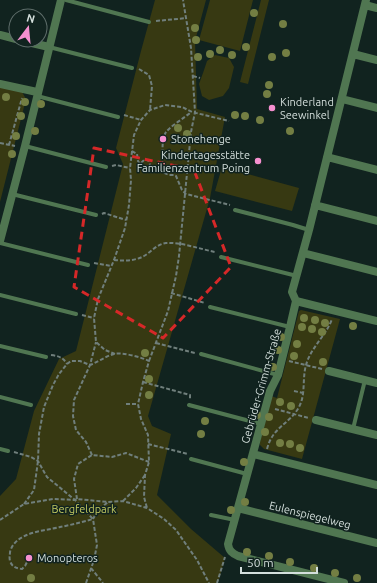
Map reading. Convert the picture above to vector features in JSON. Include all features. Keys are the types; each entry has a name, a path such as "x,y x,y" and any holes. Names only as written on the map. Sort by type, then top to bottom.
{"street":[{"path":"0,242 60,0"},
{"path":"365,2 377,8"},
{"name":"Gebrüder-Grimm-Straße","path":"231,552 228,544 270,391 278,375 282,360 296,301 292,292 342,99 365,2"},
{"path":"353,54 377,60"},
{"path":"0,84 37,94"},
{"path":"342,99 377,108"},
{"path":"327,157 377,170"},
{"path":"315,205 377,221"},
{"path":"303,253 377,272"},
{"path":"296,301 377,321"},
{"path":"329,371 377,383"},
{"path":"316,420 377,435"},
{"path":"253,454 377,485"},
{"name":"Eulenspiegelweg","path":"238,508 377,543"},
{"path":"231,552 238,556 344,583"}],"lane":[{"path":"66,0 149,22"},
{"path":"49,47 132,68"},
{"path":"37,94 118,117"},
{"path":"25,146 106,167"},
{"path":"12,194 96,215"},
{"path":"235,210 309,230"},
{"path":"0,242 88,265"},
{"path":"221,258 297,276"},
{"path":"0,295 76,314"},
{"path":"210,307 290,327"},
{"path":"0,346 46,357"},
{"path":"200,354 278,375"},
{"path":"353,429 365,380"},
{"path":"0,397 31,405"},
{"path":"189,405 261,424"},
{"path":"0,449 8,451"},
{"path":"191,459 247,474"},
{"path":"211,515 235,520"}],"path":[{"path":"147,508 144,497 149,462 148,435 141,420 138,404 142,382 168,311 176,276 186,194 193,112 192,48 183,0"},
{"path":"149,22 186,18"},
{"path":"132,68 140,70 148,75 152,86 150,110"},
{"path":"193,76 200,78"},
{"path":"9,146 23,93"},
{"path":"92,455 86,442 76,430 73,416 74,400 90,365 96,342 94,318 98,299 114,260 126,220 129,206 131,180 130,168 134,135 141,120 150,110 165,105 182,107 193,112 229,121"},
{"path":"160,171 165,134 168,129 193,112"},
{"path":"118,117 124,115 141,120"},
{"path":"0,143 9,146 25,146"},
{"path":"132,151 137,154 140,164 144,160 148,160 151,167 169,175 176,176 182,190 186,194 232,206 235,210"},
{"path":"106,167 116,165 130,168"},
{"path":"96,215 104,213 126,220"},
{"path":"114,260 128,261 136,259 164,244 180,244 215,252 221,258"},
{"path":"88,265 92,263 111,266"},
{"path":"171,293 207,304 210,307"},
{"path":"265,457 269,443 276,430 291,419 299,408 302,401 306,365 310,353 331,322 335,310"},
{"path":"76,314 94,318"},
{"path":"96,342 105,350 115,354 134,355 149,361"},
{"path":"156,343 200,354"},
{"path":"46,357 50,354 59,356 67,364"},
{"path":"0,520 24,504 34,490 38,461 39,434 44,407 59,374 71,361 80,361 90,365 115,354"},
{"path":"282,360 329,371"},
{"path":"142,382 190,395 189,405"},
{"path":"294,391 303,393"},
{"path":"126,404 138,404"},
{"path":"266,407 316,420"},
{"path":"148,444 188,455 191,459"},
{"path":"8,451 31,457 38,461 47,477 76,499 93,520 97,545 94,560 86,583"},
{"path":"76,499 74,479 78,464 92,455 112,457 126,454 149,462"},
{"path":"123,501 146,475"},
{"path":"24,504 53,499 76,499 108,502 123,501 147,508 164,519 176,530 197,560 209,583"},
{"path":"93,520 98,510 108,502"},
{"path":"29,558 22,569 12,566 10,560 11,549 13,544 20,538 36,532 93,520"},
{"path":"217,583 226,555 231,552"},
{"path":"91,568 103,583"}],"highlighted area":[{"path":"94,148 194,170 231,267 163,338 74,287"}],"green space":[{"name":"Bergfeldpark","path":"155,0 206,0 195,41 197,109 225,117 210,198 148,416 152,426 171,434 157,495 191,529 225,558 218,583 0,583 0,496 16,479 34,411 59,359 76,351 123,164 116,148"},
{"path":"210,0 253,0 240,51 199,40"},
{"path":"261,0 269,0 248,84 240,82"},
{"path":"215,55 229,58 234,67 229,88 223,96 209,100 202,96 199,84 207,61"},
{"path":"0,86 22,92 26,99 0,202"},
{"path":"222,167 299,188 292,211 215,191"},
{"path":"301,310 340,319 302,459 264,449 260,445 271,396 277,398 299,311"}],"place":[{"name":"Kinderland Seewinkel","path":"272,108"},
{"name":"Stonehenge","path":"163,139"},
{"name":"Kindertagesstätte Familienzentrum Poing","path":"258,161"},
{"name":"Monopteros","path":"29,558"}]}
